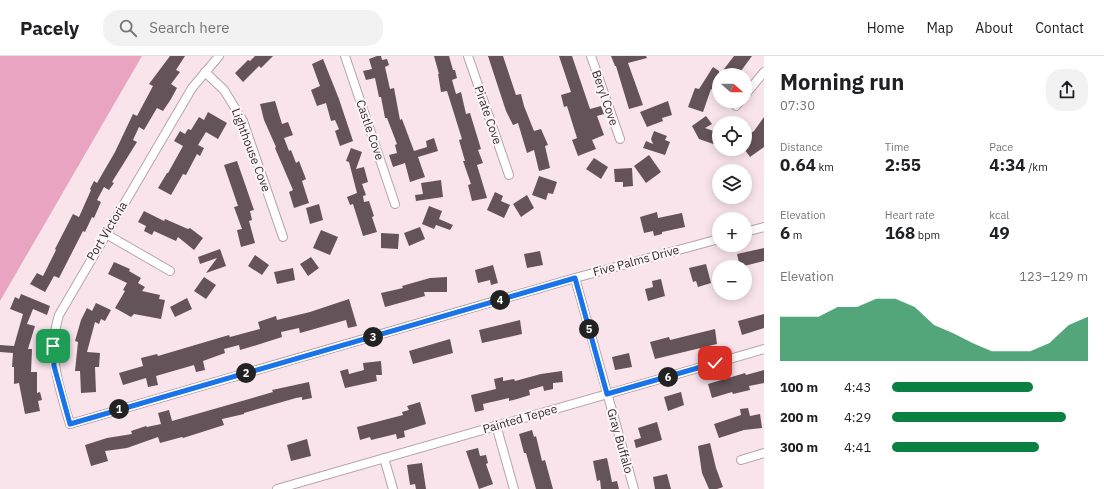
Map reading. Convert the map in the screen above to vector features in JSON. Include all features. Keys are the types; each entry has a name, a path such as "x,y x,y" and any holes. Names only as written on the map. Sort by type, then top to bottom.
{"street":[{"name":"Port Victoria","path":"70,424 54,366 54,335 63,306 192,88 219,56"},
{"name":"Castle Cove","path":"345,56 395,204"},
{"name":"Pirate Cove","path":"468,56 509,175"},
{"name":"Beryl Cove","path":"591,56 620,139"},
{"name":"Lighthouse Cove","path":"205,72 224,90 243,121 283,237"},
{"path":"752,87 764,72"},
{"path":"752,231 764,228"},
{"path":"106,234 170,271"},
{"name":"Five Palms Drive","path":"70,424 575,278 712,241"},
{"name":"Gray Buffalo","path":"575,278 634,489"},
{"name":"Painted Tepee","path":"277,489 764,349"},
{"path":"496,425 514,489"},
{"path":"741,460 764,453"},
{"path":"384,458 393,489"}],"shaded area":[{"path":"0,56 142,56 0,301"}],"building":[{"path":"170,56 185,56 176,70 180,72 171,84 177,88 171,99 163,111 157,108 144,130 139,127 133,140 137,142 112,182 114,183 109,190 104,187 97,200 101,202 94,218 92,217 85,232 83,231 59,278 54,276 45,292 30,284 37,273 43,276 73,214 79,217 94,181 97,183 115,152 133,114 137,116 153,86 149,84"},
{"path":"255,56 273,56 261,68 259,66 243,82 235,73 248,60 250,61"},
{"path":"381,56 382,60 387,59 389,65 385,67 390,89 394,88 400,120 402,119 414,151 427,147 426,141 434,138 438,151 418,157 425,177 410,182 405,163 393,167 389,155 397,153 395,145 397,144 387,118 385,118 381,97 379,97 375,78 366,80 363,71 372,69 369,59"},
{"path":"434,56 449,56 453,70 455,70 457,78 452,80 456,94 461,92 466,114 470,113 481,149 478,150 483,163 477,165 487,198 472,201 468,185 471,184 463,161 465,161 459,140 462,139 447,91 441,92 439,74"},
{"path":"488,56 503,56 516,95 521,94 534,131 541,129 548,145 545,146 550,168 539,171 534,150 527,153 518,123 513,125 506,111"},
{"path":"559,56 572,56 590,109 601,106 604,114 597,116 604,135 592,140 596,149 578,156 572,140 577,138 567,106 564,107 561,95 571,92"},
{"path":"611,56 646,56 647,58 628,63 643,105 629,109 616,66"},
{"path":"734,56 752,56 743,68 725,68"},
{"path":"323,59 339,99 353,141 340,146 335,131 339,129 335,120 331,121 326,103 317,106 311,90 320,86 312,64"},
{"path":"712,69 712,90 703,112 688,107 695,88 699,89"},
{"path":"275,101 282,124 288,122 293,135 284,138 289,151 291,150 296,163 299,161 306,179 302,181 309,203 294,208 289,192 293,190 264,120 260,104"},
{"path":"668,101 672,115 662,118 663,121 647,127 640,112"},
{"path":"208,112 227,123 218,139 206,132 198,145 204,148 200,156 197,154 186,175 183,174 171,195 158,188 183,146 174,141 180,131 185,134 188,129 191,130 199,117 204,120"},
{"path":"706,116 712,124 705,128 712,130 712,144 699,139 692,126"},
{"path":"764,117 764,147 752,156 752,132"},
{"path":"654,131 667,136 665,140 670,142 665,155 643,148 646,141 653,144 651,139"},
{"path":"351,148 362,152 356,169 364,167 368,182 362,184 366,195 363,196 364,202 369,201 377,232 363,236 353,204 350,205 347,197 357,193 349,162 346,161"},
{"path":"649,155 661,172 646,183 634,166"},
{"path":"594,158 608,167 601,179 586,169"},
{"path":"237,161 254,210 250,211 252,220 249,221 255,243 241,247 237,230 242,229 234,207 238,206 224,165"},
{"path":"632,168 633,186 623,187 623,182 615,182 614,169"},
{"path":"539,176 557,182 553,194 548,193 546,200 532,195"},
{"path":"441,180 443,197 416,201 415,195 423,194 421,183"},
{"path":"495,192 503,196 501,201 510,205 504,218 487,210"},
{"path":"527,195 534,208 521,217 513,204"},
{"path":"319,204 323,220 310,224 306,208"},
{"path":"429,206 442,211 439,219 453,225 450,230 436,225 434,229 422,224"},
{"path":"144,211 164,221 165,219 188,229 190,228 203,238 194,250 178,237 176,241 154,231 152,235 144,231 146,226 138,222"},
{"path":"657,212 658,218 682,213 685,227 662,232 662,234 654,236 653,231 644,233 640,217"},
{"path":"420,227 425,239 409,246 404,233"},
{"path":"321,230 338,237 330,255 313,248"},
{"path":"381,233 399,234 398,249 381,248"},
{"path":"764,248 764,261 752,264 752,260 738,260 737,254 752,252 752,251"},
{"path":"220,249 226,266 206,273 217,258 200,264 198,257"},
{"path":"540,251 543,265 527,268 524,254"},
{"path":"255,255 269,265 262,275 248,266"},
{"path":"311,257 319,268 308,276 300,264"},
{"path":"114,262 130,269 129,271 141,278 138,283 145,287 142,291 160,295 159,299 165,300 161,319 134,314 131,317 115,308 125,291 123,290 127,283 108,274"},
{"path":"706,264 711,283 698,287 696,281 693,282 689,268"},
{"path":"493,265 498,283 491,285 490,280 478,283 475,270"},
{"path":"293,268 295,280 277,284 274,272"},
{"path":"204,277 216,285 206,299 194,291"},
{"path":"447,277 447,292 424,292 425,296 385,307 381,293 403,288 402,286 430,278"},
{"path":"661,279 665,296 648,301 645,289 653,287 652,281"},
{"path":"21,294 50,306 47,315 33,309 27,324 35,326 28,349 32,349 31,372 37,372 37,393 40,392 42,400 38,401 40,411 25,414 19,383 14,384 14,367 12,367 13,353 0,352 0,345 14,346 23,314 10,309 15,297 19,299"},
{"path":"187,298 192,309 175,317 170,307"},
{"path":"349,299 357,326 348,328 346,320 300,333 299,328 281,332 282,337 257,345 240,350 239,345 224,349 225,353 203,361 205,370 196,372 194,365 156,376 158,385 148,387 146,378 123,385 119,373 143,366 141,358 157,354 158,356 229,335 230,337 260,329 258,322 276,316 277,320 310,312"},
{"path":"96,303 111,310 105,321 101,319 99,324 95,322 87,352 100,353 99,367 95,367 96,392 81,393 80,371 75,371 78,342 75,341 81,320 87,308 92,311"},
{"path":"764,314 764,328 742,335 738,321"},
{"path":"520,320 522,334 482,343 479,330"},
{"path":"715,329 717,344 655,359 650,342 669,337 670,340"},
{"path":"450,339 453,353 413,364 409,351"},
{"path":"629,353 632,367 615,370 612,357"},
{"path":"381,361 382,375 376,375 377,381 345,388 340,371 348,369 349,374 364,370 363,363"},
{"path":"764,370 764,383 749,386 750,390 733,394 732,392 712,398 708,384 745,373 746,375"},
{"path":"562,371 563,382 553,383 553,389 544,391 543,386 529,390 530,395 509,401 509,398 483,404 484,410 475,412 471,395 496,389 494,379 503,377 503,381 514,379 515,381 541,374"},
{"path":"309,382 312,398 302,400 302,397 296,398 222,419 224,425 183,438 160,443 158,437 127,448 105,451 108,461 91,466 85,445 107,438 132,434 131,431 146,426 161,424 158,413 169,410 172,421 273,392 272,390"},
{"path":"681,392 684,405 668,411 664,397"},
{"path":"420,402 426,424 404,431 405,437 397,439 396,434 371,440 370,437 360,440 357,427 403,415 402,412 409,410 407,406"},
{"path":"748,408 750,416 760,414 762,428 744,430 719,438 714,424 741,415 740,409"},
{"path":"657,422 662,440 636,448 634,440 641,438 638,428"},
{"path":"532,430 534,437 536,436 542,461 545,460 553,489 536,489 519,434"},
{"path":"307,439 311,456 291,461 287,445"},
{"path":"710,443 716,468 723,487 717,489 709,489 702,473 698,446"},
{"path":"478,448 480,456 486,455 488,463 486,464 493,484 479,489 466,451"},
{"path":"607,458 612,482 617,481 619,489 601,489 600,480 597,481 593,461"},
{"path":"422,463 426,489 416,489 415,484 410,485 407,465"},
{"path":"667,474 671,489 655,489 653,477"}],"route":[{"path":"53,346 56,376 70,424 575,278 607,394 715,363"}]}
